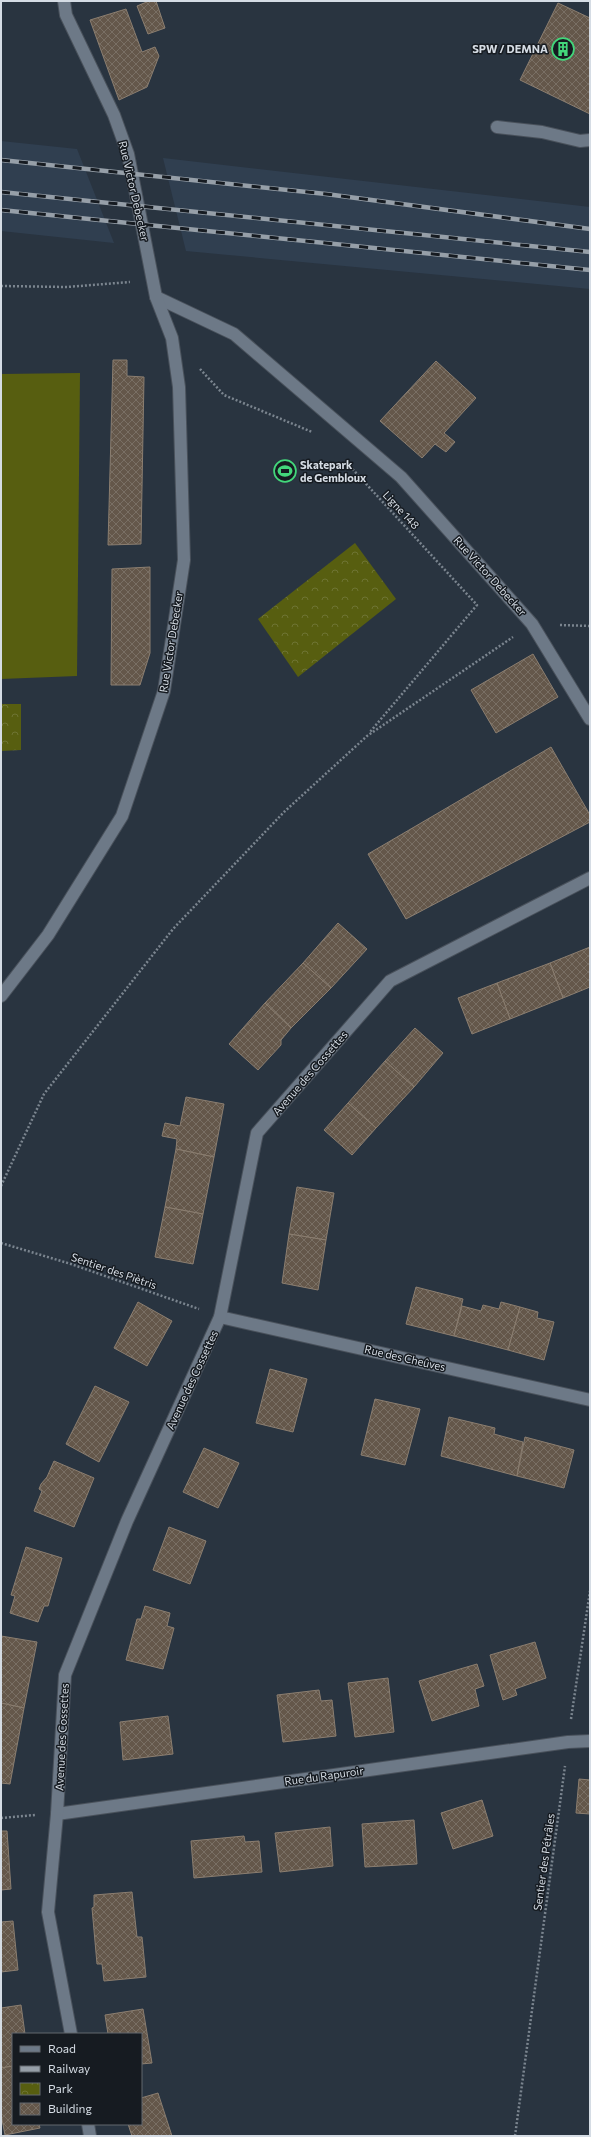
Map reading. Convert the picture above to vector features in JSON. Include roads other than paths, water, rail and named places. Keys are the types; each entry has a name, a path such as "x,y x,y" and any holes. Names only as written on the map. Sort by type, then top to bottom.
{"street":[{"name":"Rue Victor Debecker","path":"1,996 48,935 122,816 164,691 184,560 179,387 172,338 156,297 128,154 114,115 66,15 64,1"},
{"path":"497,127 542,132 580,141 590,140"},
{"name":"Rue Victor Debecker","path":"156,297 234,334 401,477 532,624 590,719"},
{"name":"Avenue des Cossettes","path":"71,2033 48,1912 58,1814 65,1675 127,1521 220,1317 257,1133 390,981 590,878"},
{"name":"Rue des Cheûves","path":"220,1317 590,1400"},
{"name":"Rue du Rapuroir","path":"58,1814 568,1742 590,1741"},
{"path":"88,2125 90,2136"}],"railway":[{"path":"1,160 326,194 590,229"},
{"path":"1,192 590,252"},
{"path":"1,210 590,270"}],"place":[{"name":"SPW / DEMNA","path":"563,49"},
{"name":"Skatepark de Gembloux","path":"285,471"}]}
